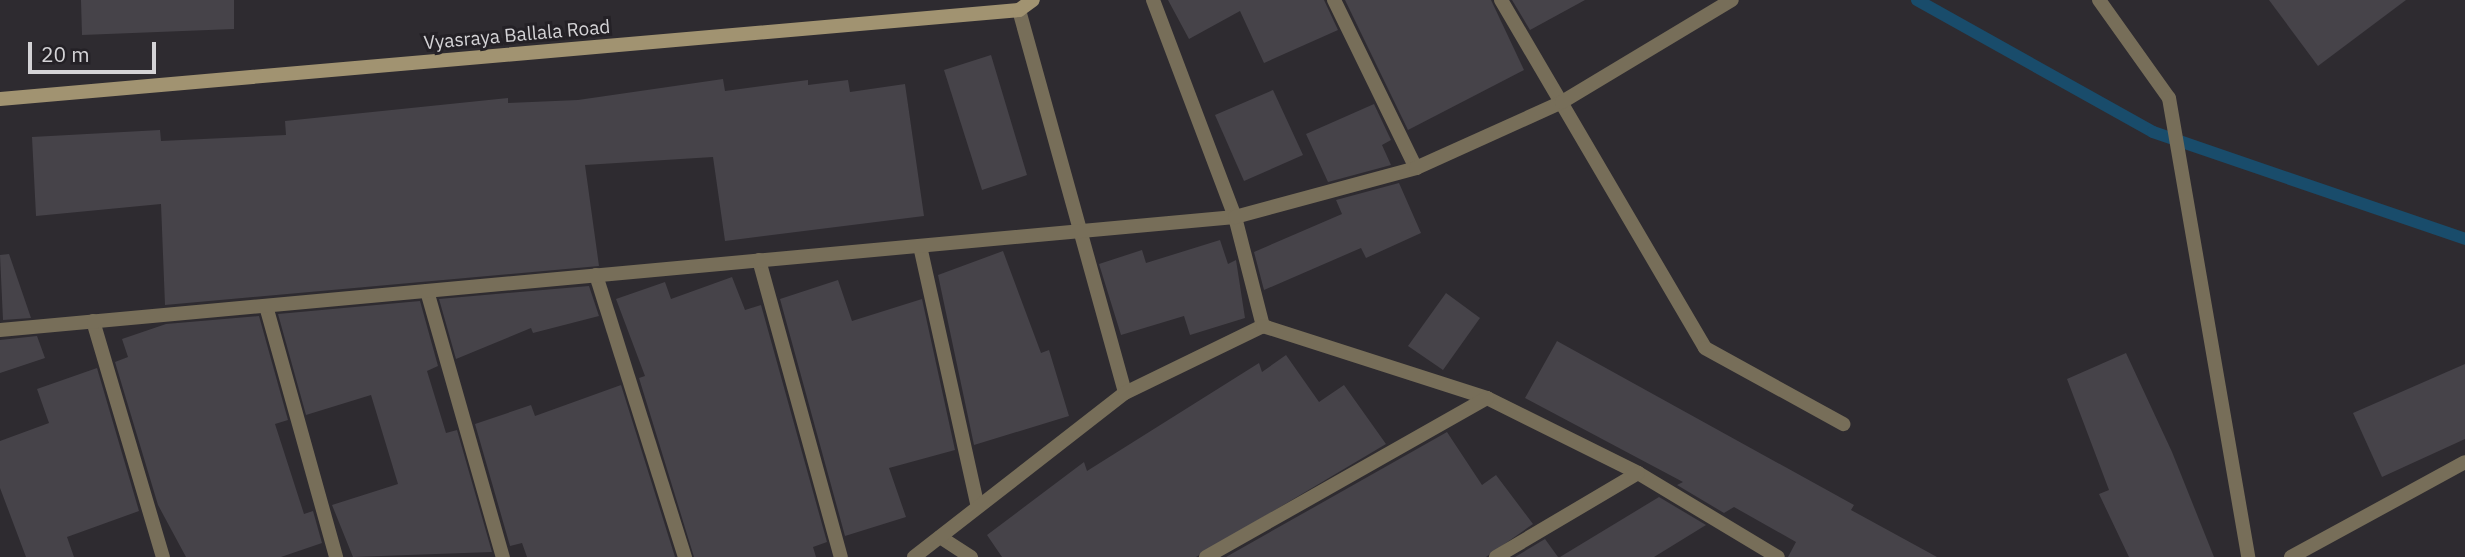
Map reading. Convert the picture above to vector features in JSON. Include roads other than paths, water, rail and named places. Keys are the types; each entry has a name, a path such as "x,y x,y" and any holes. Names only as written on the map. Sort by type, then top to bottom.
{"street":[{"path":"1033,0 1019,10 1076,231 1125,393"},
{"path":"1153,0 1235,217 1263,326"},
{"path":"1334,0 1416,168"},
{"path":"1501,0 1705,348 1843,424"},
{"path":"0,330 1235,217 1416,168 1562,102 1731,0"},
{"path":"2099,0 2169,98 2180,144 2248,557"},
{"name":"Vyasraya Ballala Road","path":"0,99 1019,10"},
{"path":"920,246 978,507"},
{"path":"759,260 841,557"},
{"path":"596,275 685,557"},
{"path":"426,291 503,557"},
{"path":"266,306 337,557"},
{"path":"93,321 163,557"},
{"path":"914,557 1125,393 1263,326 1487,398 1638,473 1778,557"},
{"path":"1206,557 1487,398"},
{"path":"2291,557 2465,463"},
{"path":"1496,557 1638,473"},
{"path":"940,537 971,557"}],"waterway":[{"path":"1917,0 2153,132 2465,239"}]}
